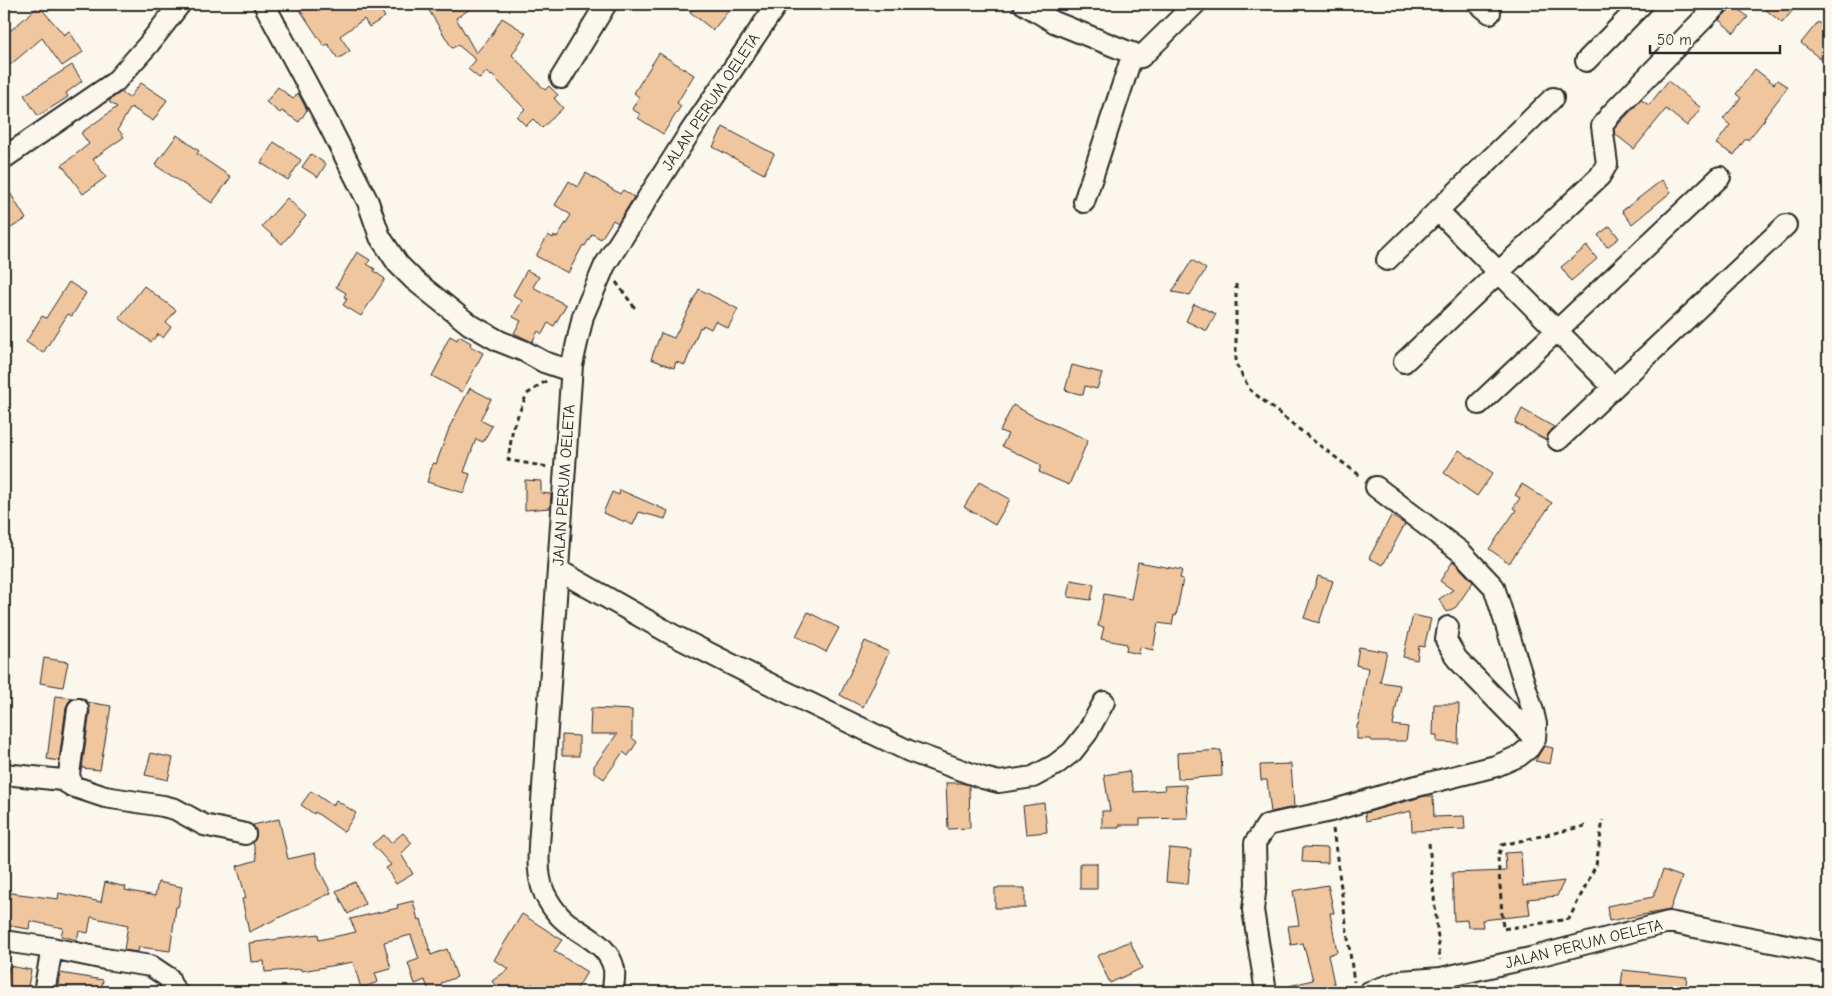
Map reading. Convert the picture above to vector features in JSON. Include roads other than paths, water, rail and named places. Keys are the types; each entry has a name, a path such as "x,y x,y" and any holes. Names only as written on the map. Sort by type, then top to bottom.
{"street":[{"path":"4,158 116,82 180,4"},
{"path":"264,4 368,202 380,237 398,264 414,280 469,324 499,341 544,362 568,367"},
{"path":"561,78 606,4"},
{"name":"JALAN PERUM OELETA","path":"613,992 614,968 604,950 585,933 564,921 547,899 540,877 541,816 566,468 568,367 583,316 605,265 688,135 776,4"},
{"path":"1024,4 1054,22 1141,57 1195,4"},
{"path":"1586,61 1642,4"},
{"path":"1404,362 1600,176 1607,164 1602,126 1611,114 1718,4"},
{"path":"1084,202 1133,53"},
{"path":"1388,260 1554,98"},
{"path":"1479,404 1720,177"},
{"path":"1438,211 1613,388"},
{"path":"1558,440 1786,225"},
{"path":"1266,992 1253,910 1256,884 1255,843 1268,824 1331,811 1496,766 1519,756 1529,748 1534,740 1536,724 1533,711 1494,587 1461,552 1376,487"},
{"path":"558,570 673,635 782,690 909,751 999,782 1033,777 1055,765 1072,752 1087,733 1104,702"},
{"path":"1448,627 1446,640 1457,658 1534,740"},
{"path":"72,786 68,774 78,709"},
{"path":"4,774 62,780 72,786 105,797 163,806 204,825 245,834"},
{"name":"JALAN PERUM OELETA","path":"1362,988 1441,978 1530,958 1669,922 1828,952"},
{"path":"4,941 150,966 169,978 171,985 177,992"},
{"path":"44,992 52,948"}]}
